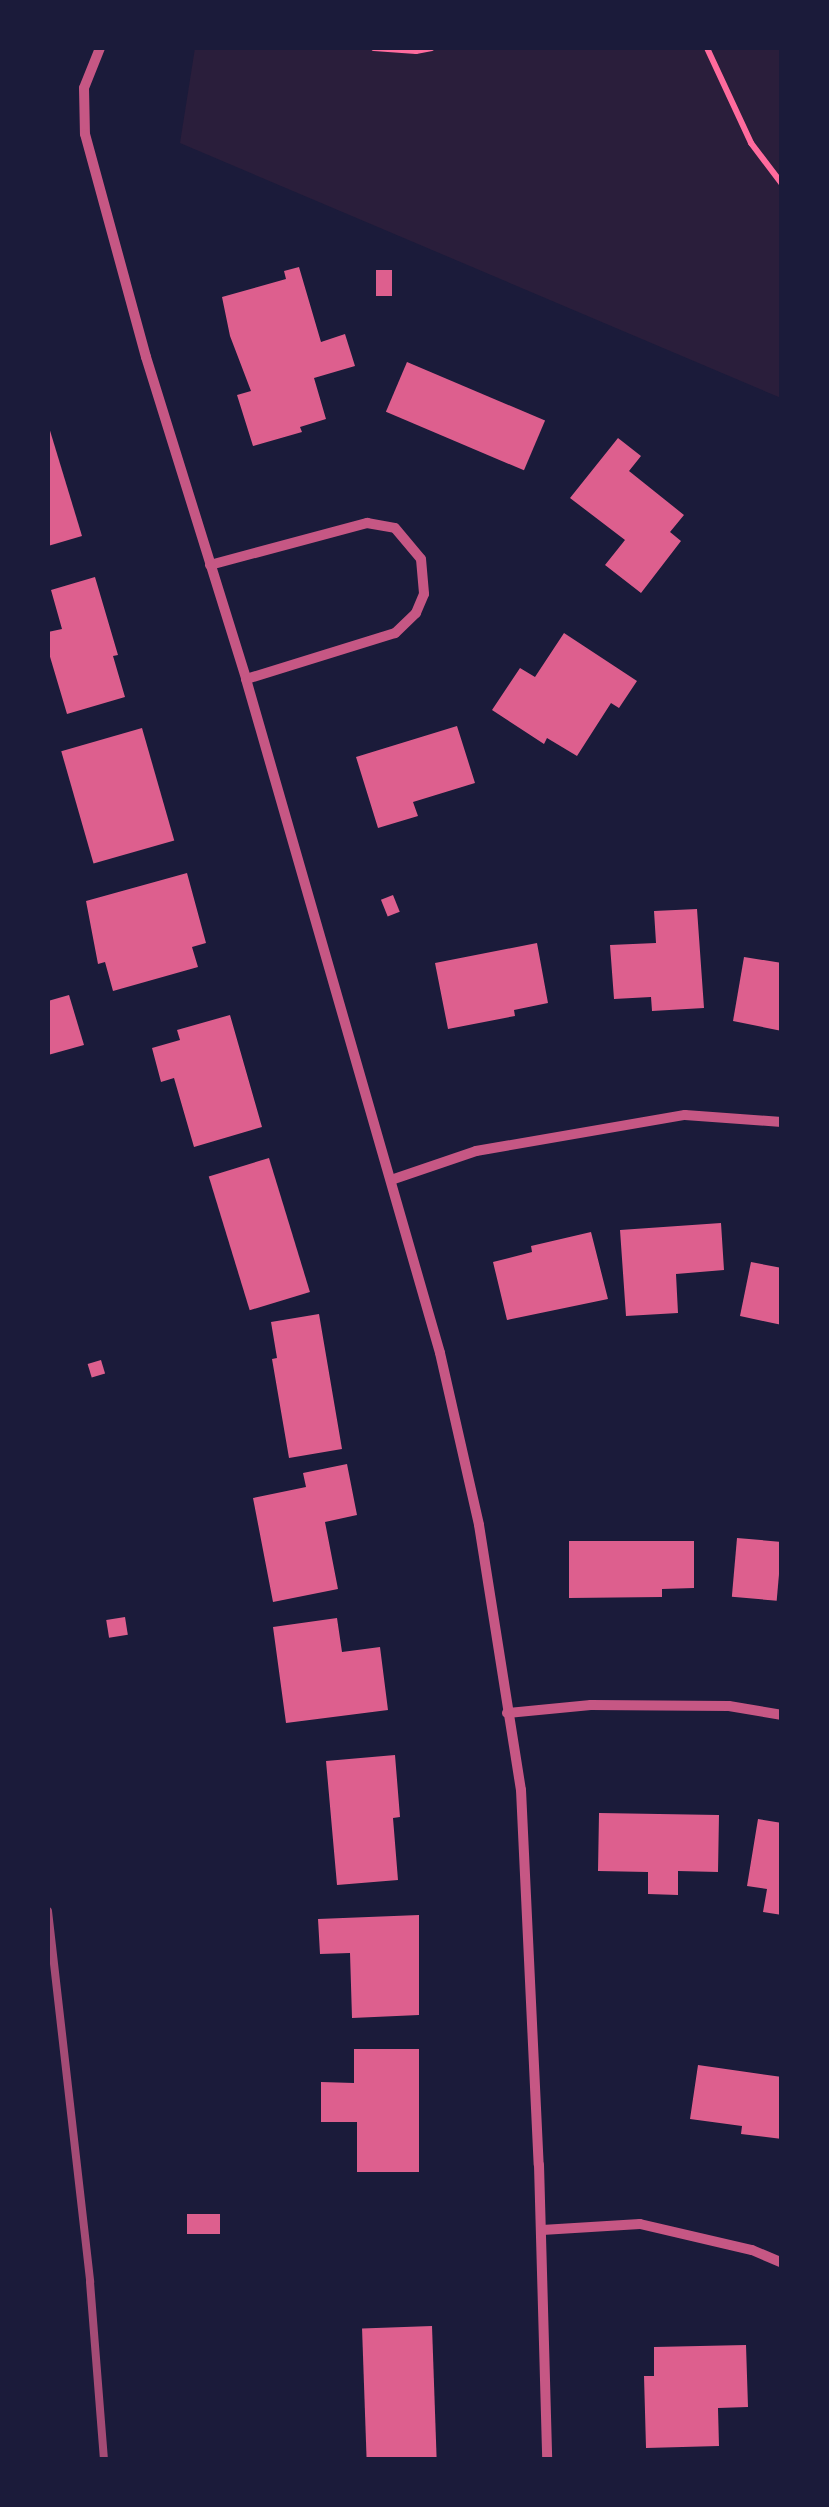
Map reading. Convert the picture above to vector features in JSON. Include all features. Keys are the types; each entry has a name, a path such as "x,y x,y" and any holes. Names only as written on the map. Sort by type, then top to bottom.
{"street":[{"path":"100,48 84,88 85,134 146,357 246,679 440,1352 479,1525 521,1790 542,2230 547,2460"},
{"path":"210,565 366,522 394,528 421,558 424,594 416,613 395,633 246,679"},
{"path":"391,1180 476,1151 684,1115 782,1122"},
{"path":"507,1713 630,1705 729,1706 782,1715"},
{"path":"542,2230 640,2224 752,2250 782,2264"}],"path":[{"path":"374,48 432,48"},
{"path":"707,48 751,143 782,184"}],"shaded area":[{"path":"195,48 781,48 781,398 180,143"}],"building":[{"path":"299,267 321,342 345,334 355,366 314,378 326,419 300,427 302,432 253,446 237,395 251,391 230,336 222,297 286,279 284,271"},
{"path":"376,270 392,270 392,296 376,296"},
{"path":"407,362 545,421 524,470 386,412"},
{"path":"48,424 82,536 48,546"},
{"path":"618,438 641,456 629,471 684,515 670,532 681,541 641,593 605,565 625,540 570,498"},
{"path":"95,577 118,655 113,656 125,697 67,714 48,650 48,632 62,629 51,590"},
{"path":"564,633 637,681 619,708 611,703 577,756 547,738 544,744 492,710 520,668 535,677"},
{"path":"457,726 475,783 413,802 418,816 378,828 356,757"},
{"path":"142,728 174,840 94,864 61,751"},
{"path":"187,873 206,943 192,947 198,967 113,991 105,962 98,964 86,901"},
{"path":"393,895 400,912 388,917 381,900"},
{"path":"697,909 704,1008 652,1011 651,997 614,999 610,945 656,943 654,911"},
{"path":"537,943 548,1003 514,1010 515,1016 448,1029 435,963"},
{"path":"744,957 782,963 782,1031 733,1021"},
{"path":"69,995 84,1045 48,1055 48,1001"},
{"path":"230,1015 262,1127 194,1147 174,1078 161,1082 152,1048 180,1040 177,1030"},
{"path":"269,1158 310,1292 250,1310 209,1176"},
{"path":"721,1223 724,1270 676,1274 678,1313 626,1316 620,1230"},
{"path":"591,1232 608,1299 507,1320 493,1262 532,1252 531,1246"},
{"path":"751,1262 782,1268 782,1325 740,1316"},
{"path":"319,1314 342,1449 289,1458 272,1359 277,1358 271,1322"},
{"path":"101,1360 105,1373 92,1377 88,1364"},
{"path":"347,1464 357,1515 325,1522 338,1589 273,1602 253,1498 306,1487 303,1473"},
{"path":"737,1538 782,1542 777,1601 732,1597"},
{"path":"569,1541 694,1541 694,1588 662,1589 662,1597 569,1598"},
{"path":"125,1617 128,1635 109,1638 106,1620"},
{"path":"337,1618 342,1652 380,1647 388,1710 286,1723 273,1627"},
{"path":"395,1755 400,1817 393,1818 398,1880 337,1885 326,1761"},
{"path":"599,1813 719,1815 718,1872 678,1871 678,1895 648,1894 648,1872 598,1871"},
{"path":"758,1819 782,1823 782,1915 763,1912 767,1889 747,1886"},
{"path":"419,1915 419,2015 352,2018 350,1953 320,1954 318,1919"},
{"path":"354,2049 419,2049 419,2172 357,2172 357,2122 321,2122 321,2082 354,2083"},
{"path":"698,2065 782,2077 782,2139 741,2134 742,2126 690,2119"},
{"path":"187,2214 220,2214 220,2234 187,2234"},
{"path":"432,2326 437,2457 367,2459 362,2328"},
{"path":"746,2345 748,2407 718,2408 719,2446 646,2448 644,2376 654,2376 654,2347"}],"railway":[{"path":"48,1911 90,2282 104,2460"}]}
